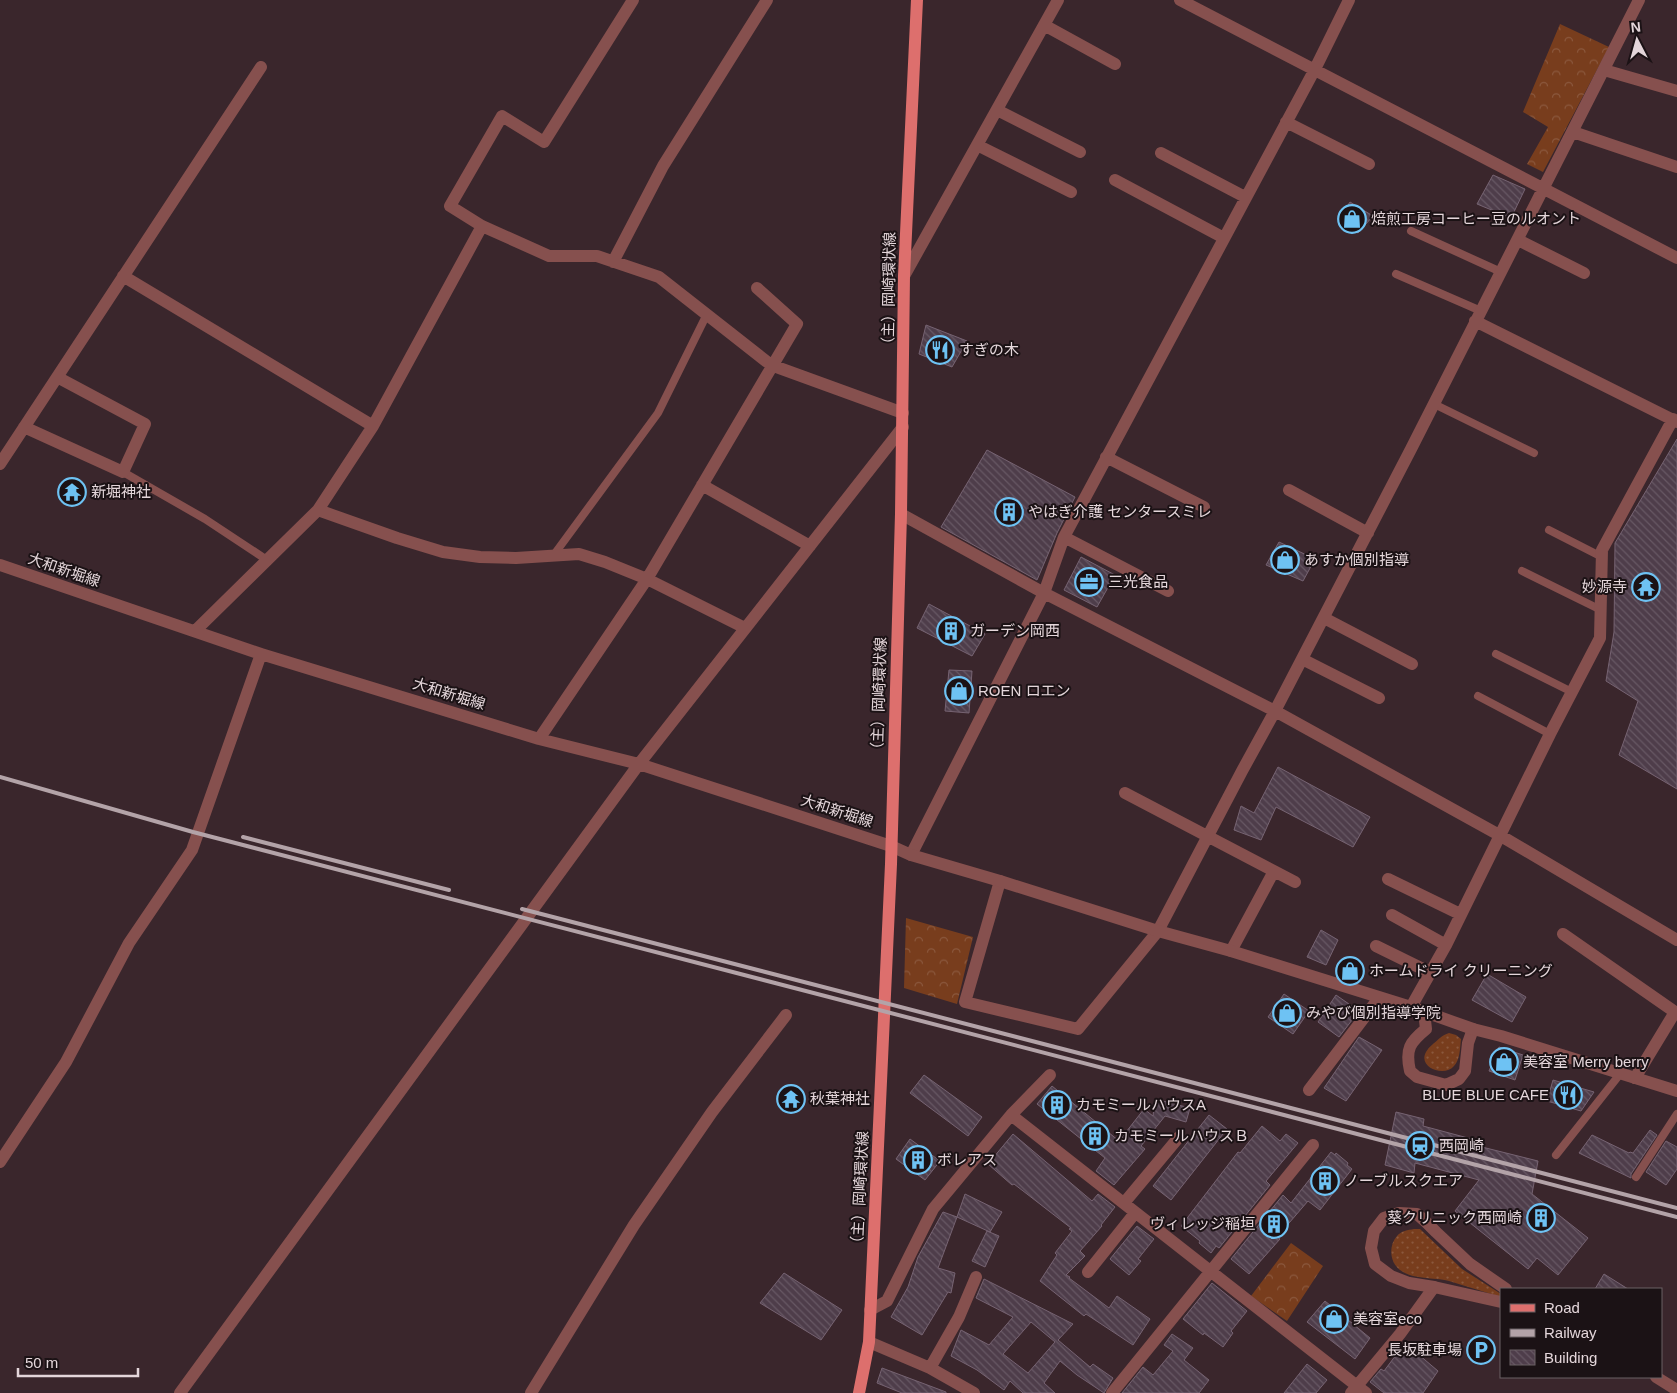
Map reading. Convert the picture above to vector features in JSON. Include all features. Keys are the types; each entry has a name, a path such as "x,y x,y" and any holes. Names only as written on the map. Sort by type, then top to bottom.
{"main road":[{"name":"（主）岡崎環状線","path":"859,1393 869,1342 886,982 901,514 904,276 917,0"}],"street":[{"path":"633,0 544,142 502,116 450,206 482,226 549,256 597,256 659,276 772,365 903,413"},
{"path":"613,262 662,166 767,0"},
{"path":"904,276 1058,0"},
{"path":"1180,0 1677,258"},
{"path":"911,855 1044,593 1064,537 1315,69 1349,0"},
{"path":"1000,881 965,1002 1078,1030 1158,931 1207,835 1368,534 1639,0"},
{"path":"1044,25 1115,64"},
{"path":"0,464 261,67"},
{"path":"1604,70 1677,91"},
{"path":"997,110 1080,152"},
{"path":"1286,122 1369,164"},
{"path":"1573,132 1677,167"},
{"path":"977,145 1071,192"},
{"path":"1161,153 1245,198"},
{"path":"1115,180 1224,238"},
{"path":"196,632 318,510 373,426 482,226"},
{"path":"1518,240 1584,274"},
{"path":"123,276 373,426"},
{"path":"540,739 647,579 797,324 757,288"},
{"path":"1411,1007 1446,945 1550,734 1600,638 1602,550 1675,421 1478,316"},
{"path":"24,427 123,472 145,424 57,376"},
{"path":"180,1393 639,764 903,427"},
{"path":"1106,457 1204,507"},
{"path":"702,485 810,546"},
{"path":"1289,490 1368,534"},
{"path":"318,510 443,552 480,557 516,558 579,554 647,579 745,628"},
{"path":"901,514 1044,593 1275,711 1501,836 1677,940"},
{"path":"1064,537 1168,591"},
{"name":"大和新堀線","path":"0,566 261,654 540,739 639,764 891,846 911,855 1158,931 1231,951 1411,1007 1473,1029 1677,1091"},
{"path":"1324,618 1412,664"},
{"path":"0,1162 66,1062 129,943 192,850 261,654"},
{"path":"1302,659 1379,698"},
{"path":"1125,793 1295,882"},
{"path":"1231,951 1274,871"},
{"path":"1388,879 1460,914"},
{"path":"1392,916 1446,945"},
{"path":"1563,934 1676,1012 1635,1078"},
{"path":"1376,946 1431,973"},
{"path":"1309,1090 1378,998"},
{"path":"1424,1012 1426,1029 1413,1040 1408,1053 1410,1071 1417,1077 1446,1085 1459,1080 1465,1071 1468,1043 1473,1029"},
{"path":"532,1393 634,1225 712,1112 786,1014"},
{"path":"870,1310 887,1300 933,1209 1011,1115 1050,1075"},
{"path":"1011,1115 1210,1270 1358,1391 1434,1287"},
{"path":"1124,1204 1179,1137"},
{"path":"1112,1393 1312,1145"},
{"path":"1088,1272 1135,1213"},
{"path":"1500,1302 1409,1283 1391,1276 1375,1264 1371,1248 1374,1231 1384,1218 1399,1213 1416,1214 1470,1264 1505,1288"},
{"path":"930,1368 959,1317 976,1278"},
{"path":"869,1342 930,1368 974,1393"},
{"path":"1658,1378 1677,1390"}],"lane":[{"path":"1411,231 1501,272"},
{"path":"1396,274 1478,316"},
{"path":"553,556 658,413 707,314"},
{"path":"1434,404 1534,453"},
{"path":"123,472 205,519 267,560"},
{"path":"1549,530 1602,557"},
{"path":"1522,571 1601,610"},
{"path":"1496,654 1572,692"},
{"path":"1478,696 1550,734"},
{"path":"1556,1155 1620,1074"},
{"path":"1636,1177 1677,1114"}],"green space":[{"path":"1560,24 1609,47 1543,172 1527,164 1548,127 1523,112"},
{"path":"906,918 973,937 957,1004 904,988"},
{"path":"1449,1033 1461,1039 1456,1063 1449,1070 1443,1071 1430,1068 1424,1058 1426,1052 1440,1038"},
{"path":"1420,1229 1462,1269 1500,1293 1500,1297 1449,1281 1417,1277 1400,1270 1392,1259 1391,1249 1397,1236 1405,1231"},
{"path":"1291,1243 1323,1266 1287,1321 1251,1296"}],"building":[{"path":"1493,175 1525,189 1511,218 1477,204"},
{"path":"1350,202 1373,216 1358,233 1339,219"},
{"path":"926,325 967,341 952,367 919,354"},
{"name":"妙源寺","path":"1677,439 1677,789 1619,755 1638,701 1606,681 1614,632 1615,543"},
{"name":"やはぎ介護 センタースミレ","path":"987,450 1075,497 1037,580 941,527"},
{"path":"1279,542 1315,559 1303,581 1266,565"},
{"name":"三光食品","path":"1081,557 1115,575 1097,607 1064,590"},
{"name":"ガーデン岡西","path":"929,604 985,634 972,656 917,628"},
{"name":"ROEN ロエン","path":"949,670 972,671 969,713 945,711"},
{"path":"1278,767 1370,817 1353,847 1276,807 1261,840 1234,830 1241,806 1254,813"},
{"path":"1321,930 1338,940 1326,965 1307,957"},
{"path":"1487,974 1526,997 1512,1022 1472,1000"},
{"path":"1284,994 1309,1011 1293,1034 1268,1017"},
{"path":"1336,995 1359,1011 1339,1037 1318,1022"},
{"path":"1359,1037 1382,1050 1346,1101 1324,1088"},
{"path":"1499,1047 1523,1055 1515,1080 1489,1071"},
{"path":"924,1075 982,1117 968,1136 910,1093"},
{"path":"1553,1080 1594,1092 1581,1111 1547,1101"},
{"path":"1052,1086 1119,1141 1144,1109 1153,1116 1155,1099 1190,1108 1186,1122 1165,1116 1141,1146 1145,1149 1114,1185 1096,1171 1105,1158 1037,1104"},
{"path":"1396,1112 1424,1119 1423,1126 1483,1142 1482,1147 1538,1161 1532,1194 1588,1238 1558,1275 1537,1258 1528,1269 1455,1211 1479,1180 1415,1163 1414,1173 1385,1165"},
{"path":"1209,1115 1227,1129 1171,1200 1153,1186"},
{"path":"1262,1126 1280,1141 1286,1134 1298,1143 1266,1181 1270,1185 1219,1248 1216,1246 1211,1253 1199,1243 1200,1241 1181,1226 1238,1152 1240,1153"},
{"path":"1650,1130 1657,1135 1631,1174 1631,1178 1579,1153 1592,1135 1629,1153 1633,1153"},
{"path":"1013,1134 1092,1201 1098,1194 1115,1207 1102,1226 1080,1251 1085,1256 1066,1275 1109,1308 1117,1296 1150,1319 1133,1345 1086,1314 1084,1316 1040,1281 1057,1255 1055,1253 1072,1231 1069,1229 1071,1228 1014,1184 1012,1185 988,1164"},
{"name":"ボレアス","path":"910,1139 940,1161 925,1180 896,1159"},
{"path":"1666,1141 1677,1147 1677,1169 1666,1185 1646,1172"},
{"path":"1331,1152 1335,1155 1336,1153 1352,1169 1320,1210 1308,1201 1277,1237 1280,1239 1249,1274 1231,1259 1283,1195 1291,1203"},
{"path":"965,1194 1002,1212 990,1232 957,1217"},
{"path":"943,1212 957,1217 938,1268 955,1273 951,1293 948,1292 922,1335 891,1317 908,1287 918,1257"},
{"path":"1137,1226 1154,1239 1138,1259 1141,1261 1129,1275 1110,1259"},
{"path":"987,1231 999,1236 985,1267 972,1261"},
{"path":"784,1273 842,1310 821,1340 760,1303"},
{"path":"1604,1274 1626,1288 1596,1288"},
{"path":"984,1279 1073,1324 1058,1340 1090,1367 1093,1364 1113,1378 1104,1393 1060,1361 1044,1383 1055,1393 1023,1393 1010,1381 1004,1390 977,1370 951,1356 961,1330 989,1345 1013,1317 976,1298","holes":["1031,1322 1055,1342 1028,1373 1003,1354"]},
{"path":"1212,1283 1247,1311 1231,1331 1233,1333 1223,1347 1204,1333 1203,1335 1183,1319"},
{"path":"1325,1301 1370,1338 1355,1359 1307,1322"},
{"path":"1172,1334 1193,1348 1184,1360 1209,1380 1199,1393 1122,1393 1143,1367 1153,1375 1173,1351 1164,1345"},
{"path":"1405,1343 1438,1371 1423,1393 1384,1393 1370,1382 1381,1369 1384,1371"},
{"path":"1307,1364 1327,1380 1316,1393 1284,1393"},
{"path":"882,1368 946,1393 902,1393 877,1383"}],"railway":[{"path":"0,777 193,832 1677,1217"},
{"path":"243,837 449,890"},
{"path":"522,909 1677,1208"}],"place":[{"name":"焙煎工房コーヒー豆のルオント","path":"1352,219"},
{"name":"すぎの木","path":"940,350"},
{"name":"新堀神社","path":"72,492"},
{"name":"やはぎ介護 センタースミレ","path":"1009,512"},
{"name":"あすか個別指導","path":"1285,560"},
{"name":"三光食品","path":"1089,582"},
{"name":"妙源寺","path":"1646,587"},
{"name":"ガーデン岡西","path":"951,631"},
{"name":"ROEN ロエン","path":"959,691"},
{"name":"ホームドライ クリーニング","path":"1350,971"},
{"name":"みやび個別指導学院","path":"1287,1013"},
{"name":"美容室 Merry berry","path":"1504,1062"},
{"name":"BLUE BLUE CAFE","path":"1568,1095"},
{"name":"秋葉神社","path":"791,1099"},
{"name":"カモミールハウスA","path":"1057,1105"},
{"name":"カモミールハウスＢ","path":"1095,1136"},
{"name":"西岡崎","path":"1420,1146"},
{"name":"ボレアス","path":"918,1160"},
{"name":"ノーブルスクエア","path":"1325,1181"},
{"name":"葵クリニック西岡崎","path":"1541,1218"},
{"name":"ヴィレッジ稲垣","path":"1274,1224"},
{"name":"美容室eco","path":"1334,1319"},
{"name":"長坂駐車場","path":"1481,1350"}]}
